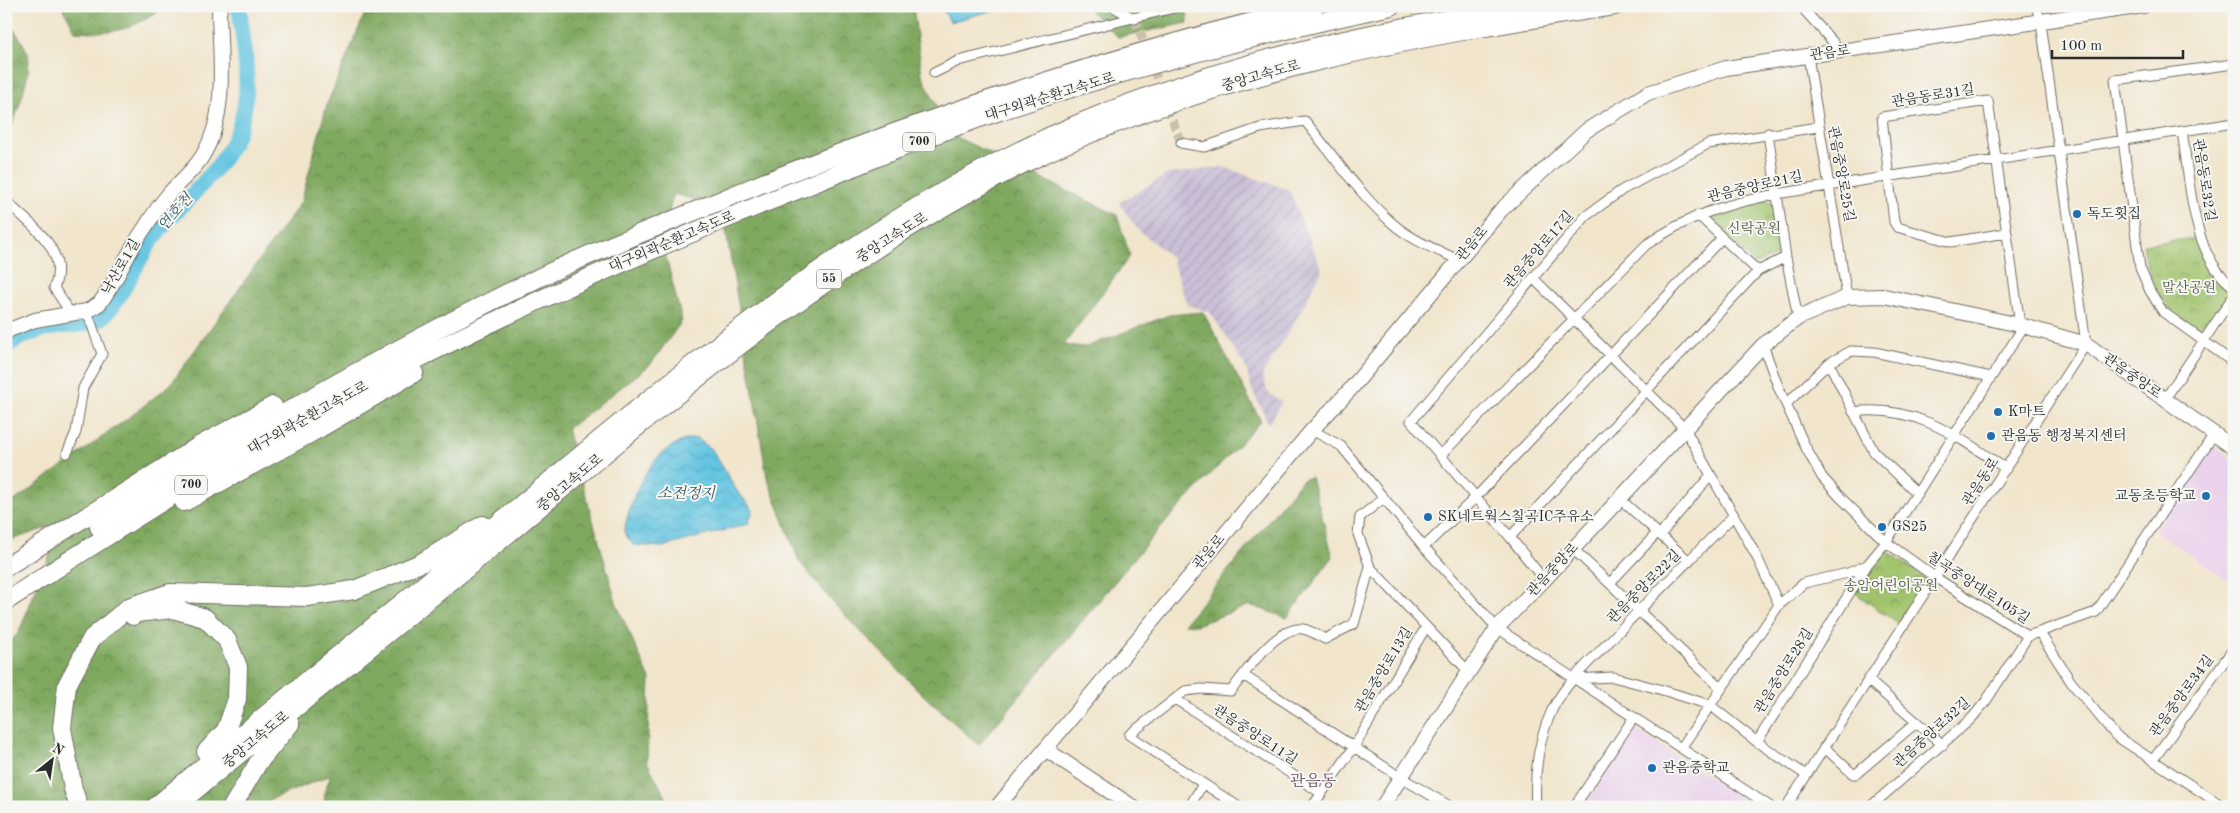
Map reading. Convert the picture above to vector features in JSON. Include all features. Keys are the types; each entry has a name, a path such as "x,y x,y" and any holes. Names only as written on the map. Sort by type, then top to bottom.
{"highway":[{"name":"대구외곽순환고속도로","path":"6,586 268,422 368,366 512,291 567,265 743,190 918,124 1000,96 1314,6"},
{"name":"대구외곽순환고속도로","path":"6,601 251,448 382,378 493,322 561,289 695,231 994,113 1180,57 1391,6"},
{"name":"중앙고속도로","path":"154,807 540,489 726,339 834,259 916,208 1002,161 1079,124 1181,85 1334,42 1528,6"},
{"name":"중앙고속도로","path":"175,807 648,418 842,269 933,212 1029,161 1094,133 1182,99 1337,55 1486,26 1614,6"},
{"path":"6,567 197,447 454,314 492,296 512,291"},
{"path":"6,615 122,538 366,403 493,322"},
{"path":"79,807 62,728 67,685 92,638 129,608 170,593 308,598 354,590 422,564 540,489"},
{"path":"89,807 81,784 72,725 76,688 99,642 136,613 173,609 206,618 228,640 238,667 237,699 226,730 200,759 141,807"},
{"path":"232,807 258,762 281,733 364,652"}],"main road":[{"name":"낙산로1길","path":"88,314 107,294 142,232 168,195 194,167 211,139 217,113 221,72 219,13 221,6"},
{"name":"관음로","path":"997,807 1312,430 1348,391 1501,210 1587,130 1648,93 1726,68 2041,23 2143,6"},
{"name":"관음중앙로","path":"1382,807 1497,628 1763,345 1798,318 1848,297 1884,296 2022,326 2086,344 2234,448"},
{"path":"6,333 9,330 35,320 68,314 88,314"},
{"path":"1045,749 1133,807"}],"street":[{"path":"1112,6 1135,19"},
{"path":"934,73 958,61 1182,6"},
{"path":"2036,6 2041,23 2086,344"},
{"path":"1805,11 1841,51"},
{"name":"관음중앙로25길","path":"1808,56 1818,126 1848,297"},
{"path":"2234,64 2115,80 2140,268 2150,291 2163,312 2234,363"},
{"name":"관음동로31길","path":"1995,160 1988,101 1882,117 1894,222 1897,227 1951,242 2006,233"},
{"path":"1181,143 1204,147 1260,128 1305,122 1358,187 1393,224 1430,247 1459,260"},
{"name":"관음동로32길","path":"2058,151 2234,122"},
{"name":"관음중앙로17길","path":"1544,580 1510,537 1410,421 1586,216 1622,190 1708,144 1818,126"},
{"name":"관음동로32길","path":"2182,131 2198,234 2212,264 2226,282 2234,287"},
{"path":"1768,134 1786,256 1798,318"},
{"path":"1829,186 2058,151"},
{"path":"1995,160 2022,326"},
{"name":"관음중앙로21길","path":"1575,318 1646,245 1674,226 1722,206 1776,194 1829,186"},
{"path":"6,201 37,229 55,254 59,266 54,288 66,306 68,314"},
{"path":"1698,215 1758,271"},
{"path":"1424,547 1476,498 1722,238"},
{"path":"1510,537 1758,271 1786,256"},
{"path":"1533,278 1686,429 1756,554 1779,605"},
{"path":"2165,399 2234,295"},
{"path":"66,453 76,432 83,388 102,354 88,314"},
{"path":"1440,456 1575,318"},
{"name":"관음중앙로28길","path":"1757,742 1867,565 1886,542 1956,435 2022,326"},
{"name":"관음동로","path":"1786,807 2086,344"},
{"name":"칠곡중앙대로105길","path":"1763,345 1786,404 1806,448 1822,477 1886,542 1936,578 2028,636"},
{"path":"1786,404 1829,364 1851,351 1874,352 1991,377"},
{"path":"1829,364 1874,452 1918,494"},
{"path":"1853,412 1880,410 1931,422 1956,435 2006,469"},
{"path":"1312,430 1341,446 1424,547 1497,628 1771,807"},
{"path":"2028,636 2096,612 2214,434"},
{"path":"1610,583 1659,534 1712,475"},
{"path":"1370,567 1358,534 1360,517 1384,498"},
{"path":"1620,499 1689,561"},
{"name":"관음중앙로22길","path":"1536,807 1536,765 1545,727 1553,709 1574,679 1638,610 1734,515"},
{"name":"관음중앙로22길","path":"1573,549 1638,610"},
{"name":"관음중앙로28길","path":"1681,748 1779,605 1804,583 1848,573 1867,565"},
{"name":"관음중앙로13길","path":"1354,747 1426,626 1370,567"},
{"name":"관음중앙로11길","path":"1239,807 1130,735 1186,691 1202,689 1231,692 1273,641 1294,631 1304,630 1325,638 1354,624 1370,567"},
{"path":"1638,610 1721,688"},
{"path":"1426,626 1468,671"},
{"name":"칠곡중앙대로105길","path":"2040,633 2071,682 2116,736 2224,807"},
{"name":"관음중앙로32길","path":"1870,807 1972,718 1986,701 2028,636"},
{"name":"관음중앙로34길","path":"2153,760 2234,648"},
{"path":"1243,676 1400,777 1449,806"},
{"path":"1574,679 1613,677 1710,705 1757,742 1806,775"},
{"path":"1868,680 1943,745"},
{"name":"관음중앙로11길","path":"1175,699 1321,793"},
{"path":"1574,807 1634,718"},
{"path":"1824,747 1853,774 1856,774 1917,722"},
{"path":"1312,807 1354,747"},
{"path":"1189,807 1203,784"}],"shaded area":[{"path":"1223,167 1289,190 1322,270 1296,320 1262,375 1268,393 1282,401 1269,424 1253,392 1245,366 1210,312 1187,305 1171,257 1138,230 1119,203 1168,174"},
{"name":"교동초등학교","path":"2211,445 2234,460 2234,584 2155,531"},
{"name":"관음중학교","path":"1634,729 1757,807 1584,807"}],"green space":[{"path":"62,6 167,6 124,29 90,32 75,31"},
{"path":"368,6 913,6 922,75 950,134 1117,215 1130,256 1064,345 1086,347 1169,315 1203,312 1261,421 1158,530 979,745 924,696 834,604 799,561 767,477 722,207 674,194 661,237 682,321 650,365 567,429 617,605 650,679 647,762 671,807 324,807 325,790 331,775 267,801 265,807 6,807 6,645 18,634 63,522 6,542 6,507 131,416 170,385 301,202 327,104"},
{"path":"1085,6 1187,6 1188,23 1118,37"},
{"path":"6,21 22,41 28,54 29,62 22,97 6,140"},
{"name":"신락공원","path":"1767,200 1775,205 1783,248 1778,255 1755,264 1711,222 1714,212"},
{"name":"말산공원","path":"2197,238 2208,265 2226,286 2231,296 2206,329 2198,333 2175,314 2160,295 2149,273 2143,244"},
{"path":"1311,477 1333,557 1287,618 1250,605 1197,625 1184,624 1303,479"},
{"name":"송암어린이공원","path":"1886,550 1923,576 1925,584 1898,624 1855,593"}],"water":[{"path":"941,6 1008,6 950,22"},
{"name":"소전정지","path":"697,438 713,451 737,491 753,510 748,524 662,547 633,545 624,532 632,502 647,472 656,459 668,449 682,441"}],"waterway":[{"name":"연호천","path":"6,346 36,331 89,323 100,319 106,314 158,232 220,163 232,144 240,126 245,107 246,68 239,6"}],"tunnel":[{"path":"1135,19 1181,143"}],"place":[{"name":"독도횟집","path":"2077,214"},
{"name":"K마트","path":"1998,412"},
{"name":"관음동 행정복지센터","path":"1991,436"},
{"name":"교동초등학교","path":"2206,496"},
{"name":"SK네트웍스칠곡IC주유소","path":"1428,517"},
{"name":"GS25","path":"1882,527"},
{"name":"관음중학교","path":"1652,768"}],"district":[{"name":"관음동","path":"1313,782"}]}
